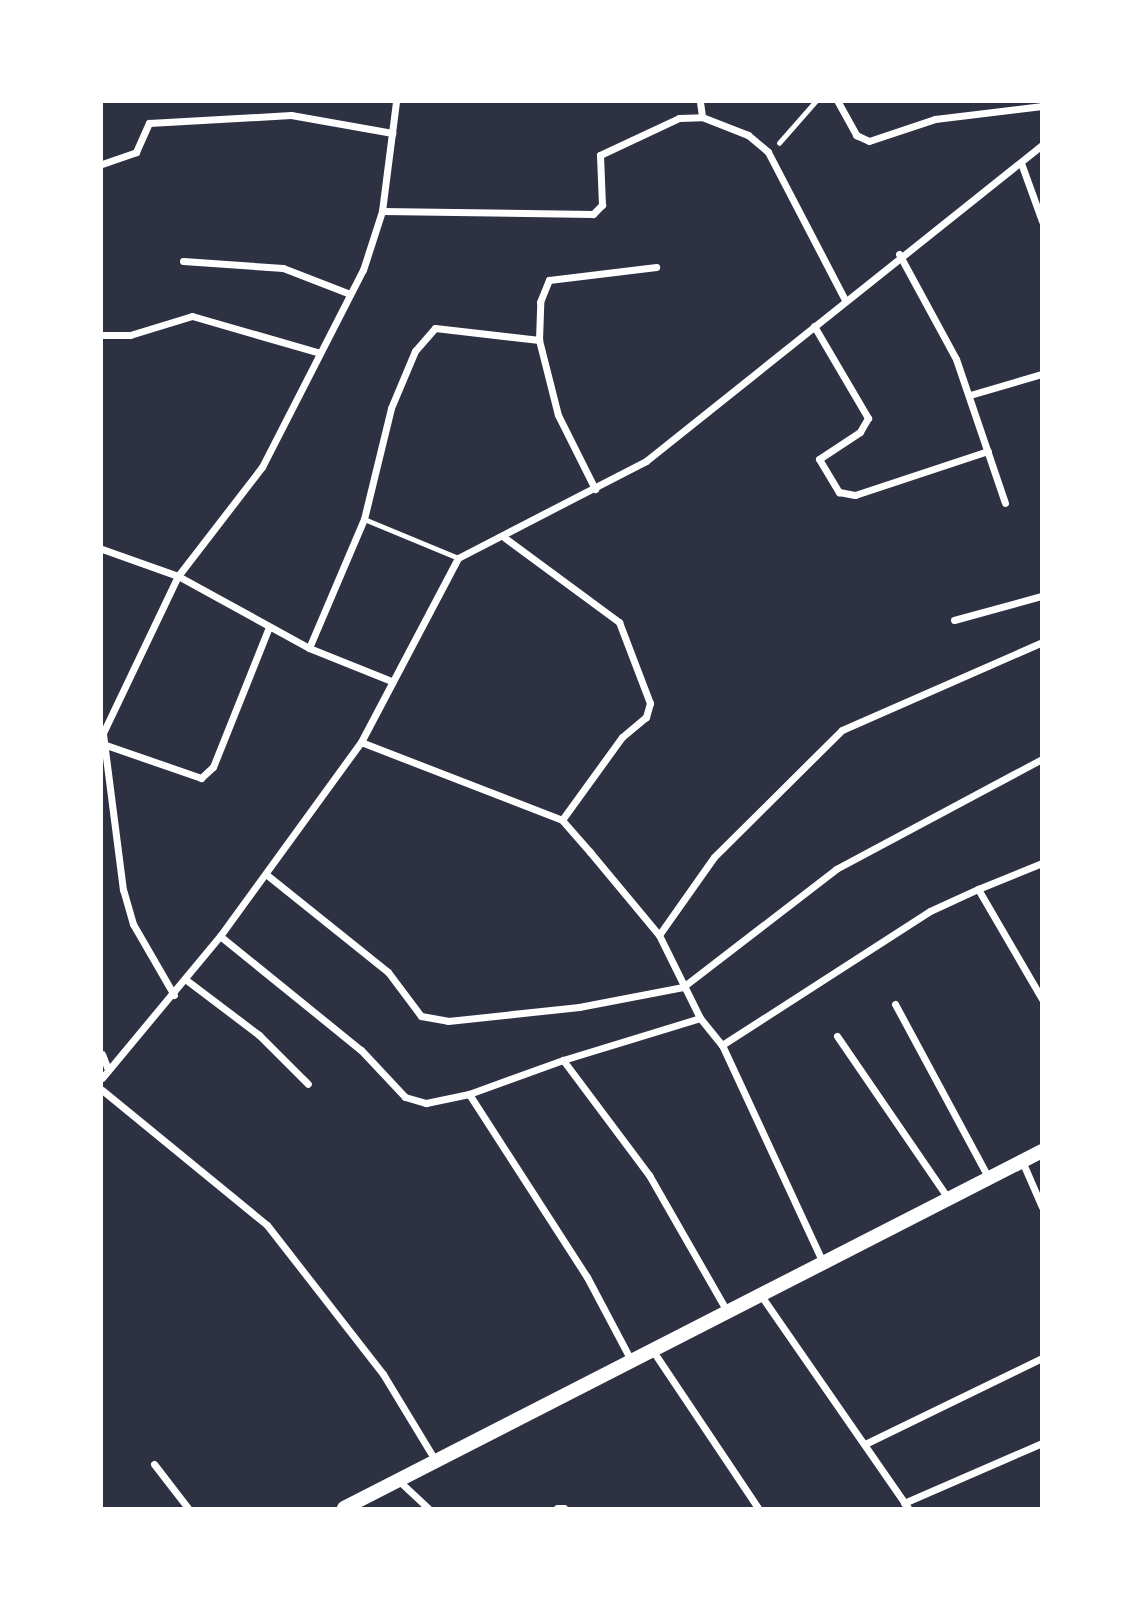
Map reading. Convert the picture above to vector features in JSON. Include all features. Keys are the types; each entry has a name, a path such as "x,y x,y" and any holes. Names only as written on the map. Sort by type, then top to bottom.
{"main road":[{"path":"344,1508 435,1460 655,1354 823,1263 1041,1151"}],"street":[{"path":"174,995 133,924 123,891 102,733 178,576 262,467 350,294 382,211 396,102"},
{"path":"700,102 702,117"},
{"path":"838,102 856,135 869,141 935,119 1041,106"},
{"path":"102,164 136,152 149,123 292,115 392,133"},
{"path":"382,211 593,214 602,205 597,159 603,152 679,118 702,117 748,135 768,152 844,298"},
{"path":"102,1078 174,995 220,936 267,875 361,742 389,680 458,558 505,538 663,449 814,326 844,298 1041,145"},
{"path":"1020,163 1041,221"},
{"path":"899,254 970,395 1006,503"},
{"path":"184,261 283,268 350,294"},
{"path":"595,489 558,415 539,340 540,302 549,280 656,267"},
{"path":"102,335 130,335 192,316 320,353"},
{"path":"309,648 364,519 391,408 423,338 446,326 539,340"},
{"path":"814,326 868,418 860,432 819,459 839,492 856,495 988,451"},
{"path":"970,395 1041,374"},
{"path":"505,538 619,622 650,703 646,717 622,737 562,820"},
{"path":"102,550 178,576 309,648 389,680"},
{"path":"954,620 1041,596"},
{"path":"103,744 201,778 213,767 268,627"},
{"path":"659,935 714,857 842,730 1041,642"},
{"path":"361,742 562,820 659,935 700,1018 722,1045 823,1263"},
{"path":"267,875 373,959 409,1004 432,1020 579,1007 683,987 836,869 1041,760"},
{"path":"722,1045 930,911 1041,863"},
{"path":"978,889 1041,999"},
{"path":"220,936 361,1051 405,1097 426,1103 469,1094 564,1060 700,1018"},
{"path":"185,979 259,1035 308,1084"},
{"path":"895,1004 988,1177"},
{"path":"837,1036 949,1199"},
{"path":"102,1054 108,1070"},
{"path":"564,1060 649,1175 729,1313"},
{"path":"102,1090 267,1225 383,1374 435,1460"},
{"path":"469,1094 587,1277 633,1364"},
{"path":"1022,1161 1041,1207"},
{"path":"762,1297 906,1506 1041,1443"},
{"path":"655,1354 758,1508"},
{"path":"865,1444 1041,1358"},
{"path":"154,1464 188,1508"},
{"path":"397,1480 428,1508"},
{"path":"557,1508 564,1508"}],"lane":[{"path":"364,519 458,558"}],"path":[{"path":"768,152 815,102"}]}
